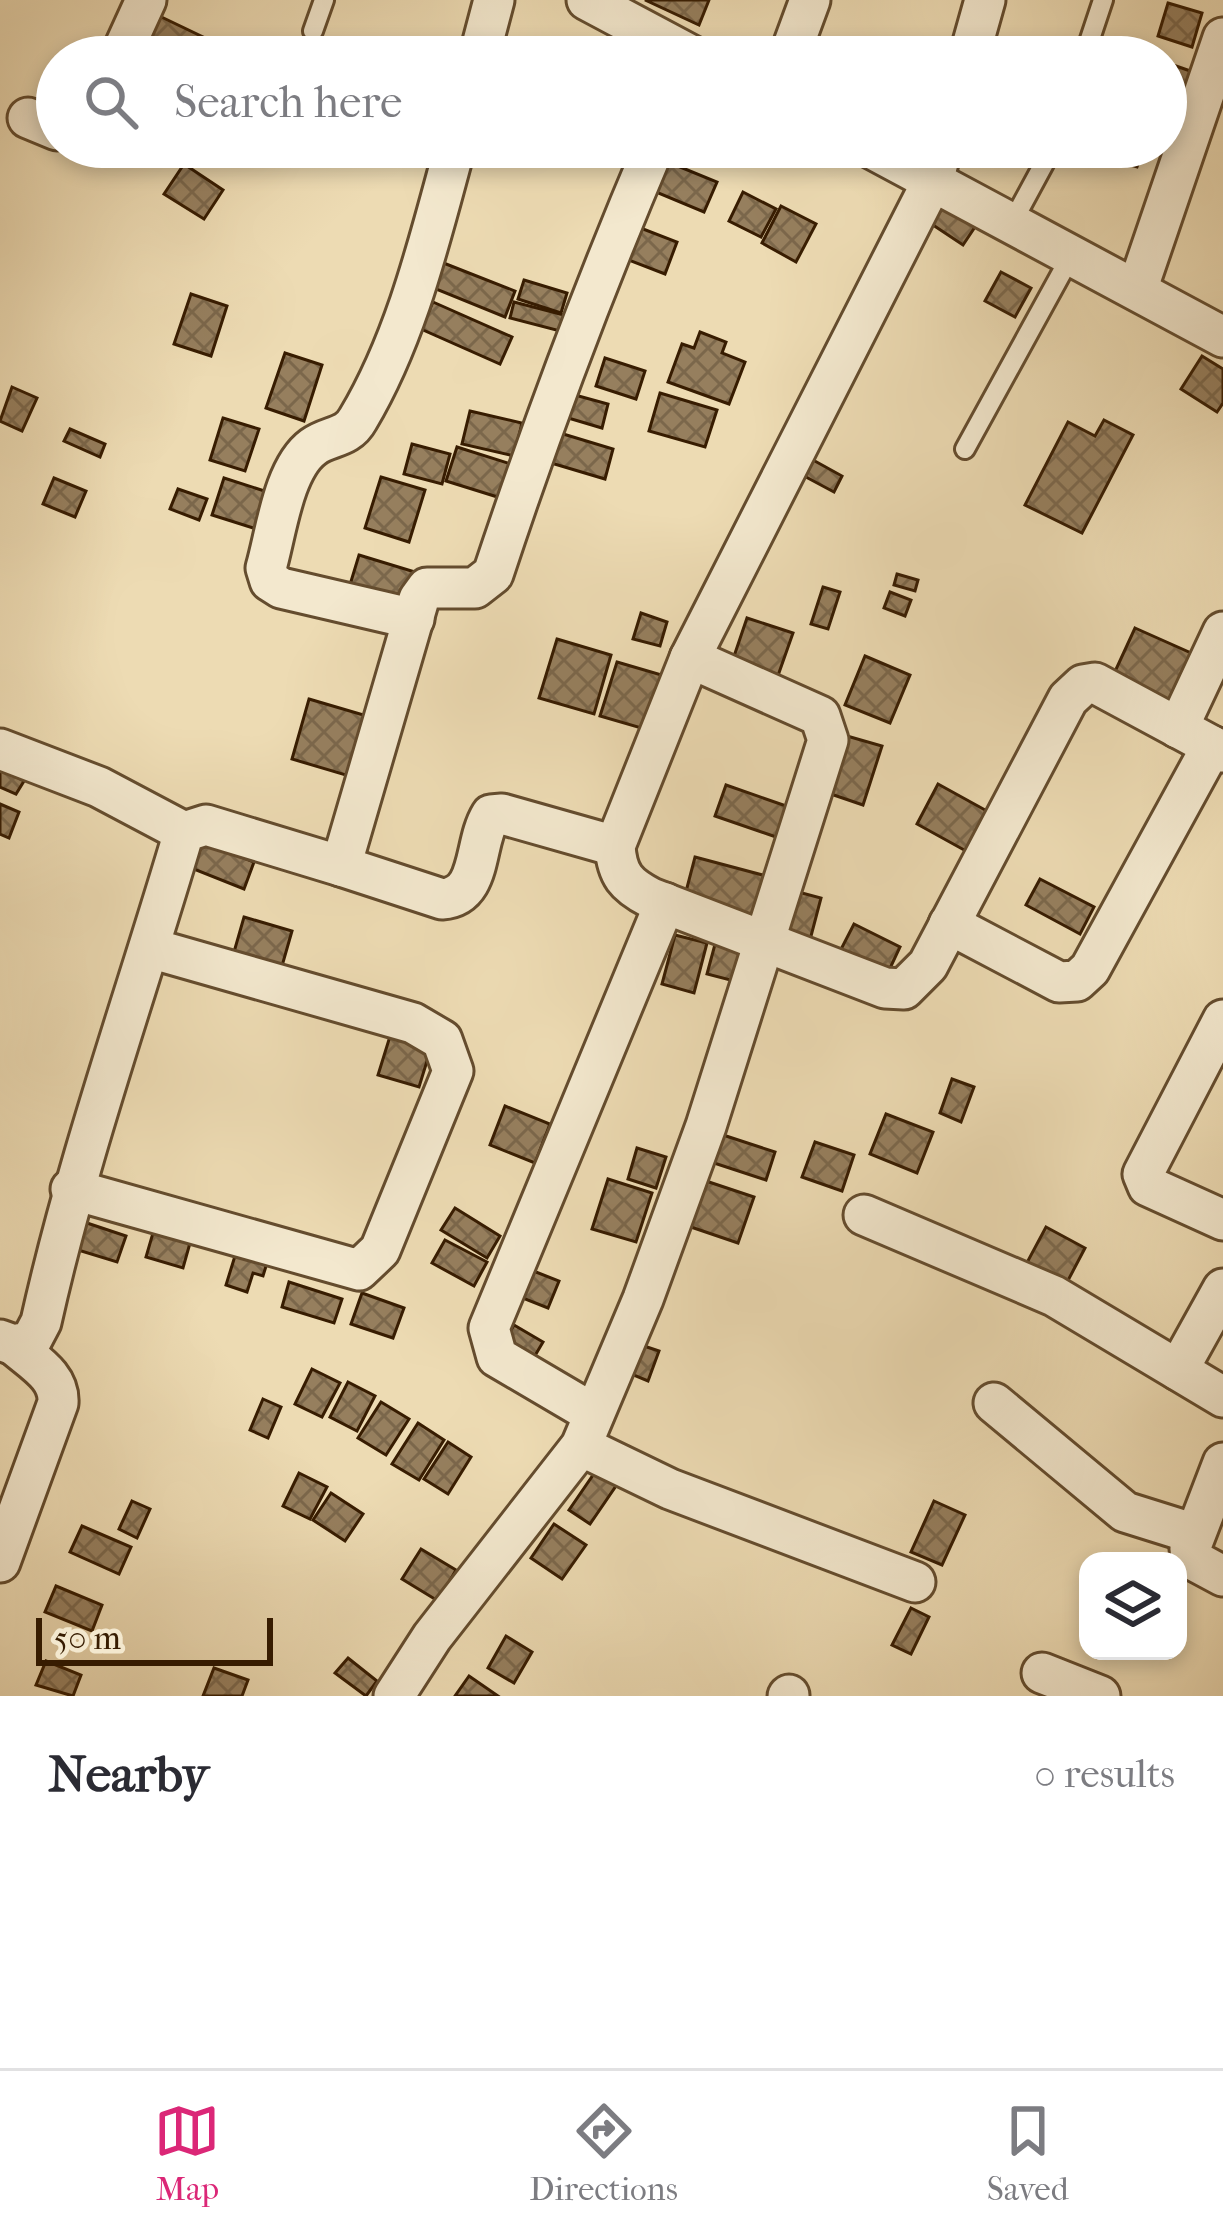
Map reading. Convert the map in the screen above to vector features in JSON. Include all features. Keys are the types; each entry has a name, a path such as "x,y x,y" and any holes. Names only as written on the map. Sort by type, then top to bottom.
{"street":[{"path":"130,36 146,0"},
{"path":"485,36 494,0"},
{"path":"587,0 654,36"},
{"path":"797,36 810,0"},
{"path":"975,36 985,0"},
{"path":"1187,143 1223,38"},
{"path":"414,619 281,588 270,581 266,568 301,462 313,447 346,434 379,374 423,264 449,168"},
{"path":"341,866 427,588 475,588 494,574 569,349 591,310 646,168"},
{"path":"935,168 690,658 615,846 616,871 630,887 665,903 885,988 904,988 917,981 1068,699 1083,685 1096,683 1204,742"},
{"path":"946,168 1013,221 1223,337"},
{"path":"1137,290 1179,168"},
{"path":"949,924 1059,982 1077,981 1090,969 1204,742 1223,632"},
{"path":"394,1696 588,1430 698,1148 828,740 828,726 820,716 690,658"},
{"path":"0,749 99,787 184,832 206,824 442,898 458,898 468,890 491,815 502,814 615,846"},
{"path":"7,1343 32,1340 41,1322 71,1189 184,832"},
{"path":"665,903 489,1328 497,1357 670,1489 915,1582"},
{"path":"71,1189 359,1270 380,1250 453,1071 442,1040 412,1023 150,948"},
{"path":"1223,1020 1143,1174 1148,1186 1223,1220"},
{"path":"864,1215 1054,1296 1223,1396"},
{"path":"1178,1370 1223,1288"},
{"path":"0,1562 59,1389 52,1378 7,1343"},
{"path":"994,1402 1125,1512 1192,1532"},
{"path":"1223,1463 1192,1532 1195,1561 1223,1576"},
{"path":"1042,1673 1100,1696"}],"lane":[{"path":"313,31 324,0"},
{"path":"1091,36 1102,0"},
{"path":"1013,221 1042,168"},
{"path":"965,449 1072,254"}],"building":[{"path":"645,0 709,0 699,25"},
{"path":"1168,3 1202,13 1192,47 1187,45 1187,36 1158,36"},
{"path":"151,12 201,36 140,36"},
{"path":"1187,70 1199,74 1193,92 1187,90"},
{"path":"181,168 190,168 223,190 204,219 164,194"},
{"path":"660,168 683,168 717,182 704,212 651,190"},
{"path":"743,192 776,209 761,237 729,221"},
{"path":"936,193 979,221 963,245 921,217"},
{"path":"781,206 816,224 796,262 762,243"},
{"path":"625,222 677,242 665,274 613,254"},
{"path":"441,262 515,291 505,317 431,287"},
{"path":"1001,272 1031,288 1015,317 985,301"},
{"path":"524,280 567,293 561,313 518,299"},
{"path":"191,294 227,306 211,356 174,344"},
{"path":"433,302 512,337 500,364 421,329"},
{"path":"514,302 564,315 560,331 510,318"},
{"path":"700,332 726,342 722,353 745,362 729,404 668,382 682,344 694,348"},
{"path":"285,353 322,365 304,421 266,408"},
{"path":"1202,356 1223,369 1223,403 1217,412 1181,389"},
{"path":"605,358 645,371 636,399 596,386"},
{"path":"12,387 37,398 22,431 0,421"},
{"path":"564,392 608,404 602,428 558,415"},
{"path":"660,393 717,410 705,447 649,431"},
{"path":"470,411 522,423 514,456 462,444"},
{"path":"223,418 259,429 245,471 210,460"},
{"path":"1104,420 1133,435 1082,533 1025,505 1068,422 1095,436"},
{"path":"70,429 105,444 100,457 64,441"},
{"path":"550,430 613,449 605,479 541,460"},
{"path":"412,444 450,454 442,484 404,474"},
{"path":"457,447 514,465 504,499 446,481"},
{"path":"813,460 842,476 834,492 804,476"},
{"path":"381,477 425,490 409,542 365,528"},
{"path":"54,478 86,491 75,517 43,504"},
{"path":"224,478 280,496 269,533 212,515"},
{"path":"178,489 207,499 199,520 170,509"},
{"path":"359,555 415,572 405,605 349,588"},
{"path":"897,574 918,580 915,591 894,585"},
{"path":"823,587 840,592 828,629 811,624"},
{"path":"890,592 911,600 905,616 884,608"},
{"path":"641,613 667,622 660,646 633,639"},
{"path":"747,618 793,633 775,684 730,668"},
{"path":"1135,628 1191,653 1168,703 1112,678"},
{"path":"557,639 611,655 594,714 539,698"},
{"path":"865,656 910,675 890,723 845,705"},
{"path":"617,662 665,676 648,730 600,716"},
{"path":"309,699 367,716 349,776 292,759"},
{"path":"840,734 882,746 863,805 822,791"},
{"path":"0,768 24,781 16,794 0,787"},
{"path":"938,784 987,811 966,851 917,824"},
{"path":"726,785 789,807 779,838 715,816"},
{"path":"0,804 19,812 9,838 0,834"},
{"path":"197,839 254,862 244,889 186,866"},
{"path":"695,857 770,877 758,923 683,903"},
{"path":"1040,879 1094,907 1080,934 1026,905"},
{"path":"787,889 821,898 810,940 776,931"},
{"path":"244,917 292,931 280,973 232,959"},
{"path":"854,924 900,947 885,979 838,955"},
{"path":"718,933 749,942 738,982 707,974"},
{"path":"675,935 707,943 694,993 662,984"},
{"path":"391,1033 432,1045 419,1087 378,1075"},
{"path":"952,1079 974,1087 961,1122 940,1113"},
{"path":"505,1106 550,1124 535,1163 490,1145"},
{"path":"886,1114 933,1132 917,1173 870,1154"},
{"path":"720,1134 775,1152 766,1180 711,1162"},
{"path":"815,1142 854,1155 842,1191 802,1177"},
{"path":"637,1148 666,1157 656,1188 628,1179"},
{"path":"608,1179 652,1193 636,1242 592,1229"},
{"path":"700,1179 754,1197 738,1243 685,1225"},
{"path":"455,1208 500,1236 487,1258 441,1230"},
{"path":"75,1219 126,1236 117,1262 65,1246"},
{"path":"155,1226 192,1236 183,1268 146,1257"},
{"path":"1046,1227 1085,1248 1063,1290 1023,1270"},
{"path":"445,1240 487,1262 474,1286 432,1263"},
{"path":"239,1243 270,1253 263,1276 253,1273 247,1292 226,1285"},
{"path":"531,1270 559,1281 548,1308 520,1297"},
{"path":"289,1282 342,1299 334,1323 282,1307"},
{"path":"362,1293 404,1308 393,1338 351,1324"},
{"path":"514,1325 543,1342 533,1359 504,1342"},
{"path":"641,1345 659,1351 648,1381 631,1374"},
{"path":"312,1369 340,1383 322,1417 295,1404"},
{"path":"348,1382 375,1396 357,1431 330,1417"},
{"path":"263,1399 281,1407 268,1438 250,1430"},
{"path":"381,1402 409,1419 386,1455 358,1438"},
{"path":"418,1423 444,1440 419,1480 392,1464"},
{"path":"448,1442 471,1457 448,1494 424,1479"},
{"path":"600,1465 620,1480 590,1524 569,1510"},
{"path":"299,1473 327,1487 310,1519 283,1506"},
{"path":"331,1493 363,1514 345,1541 313,1520"},
{"path":"132,1501 150,1509 137,1538 119,1529"},
{"path":"934,1501 965,1515 942,1565 911,1552"},
{"path":"554,1524 586,1545 562,1579 531,1558"},
{"path":"82,1526 131,1547 119,1574 70,1552"},
{"path":"421,1549 456,1570 438,1601 402,1579"},
{"path":"56,1586 102,1605 92,1631 45,1612"},
{"path":"911,1608 929,1617 911,1654 892,1645"},
{"path":"506,1636 532,1652 514,1683 488,1668"},
{"path":"348,1658 377,1681 366,1696 335,1673"},
{"path":"46,1661 81,1675 73,1696 36,1685"},
{"path":"214,1668 248,1680 242,1696 203,1696"},
{"path":"469,1676 498,1696 455,1696"}]}
